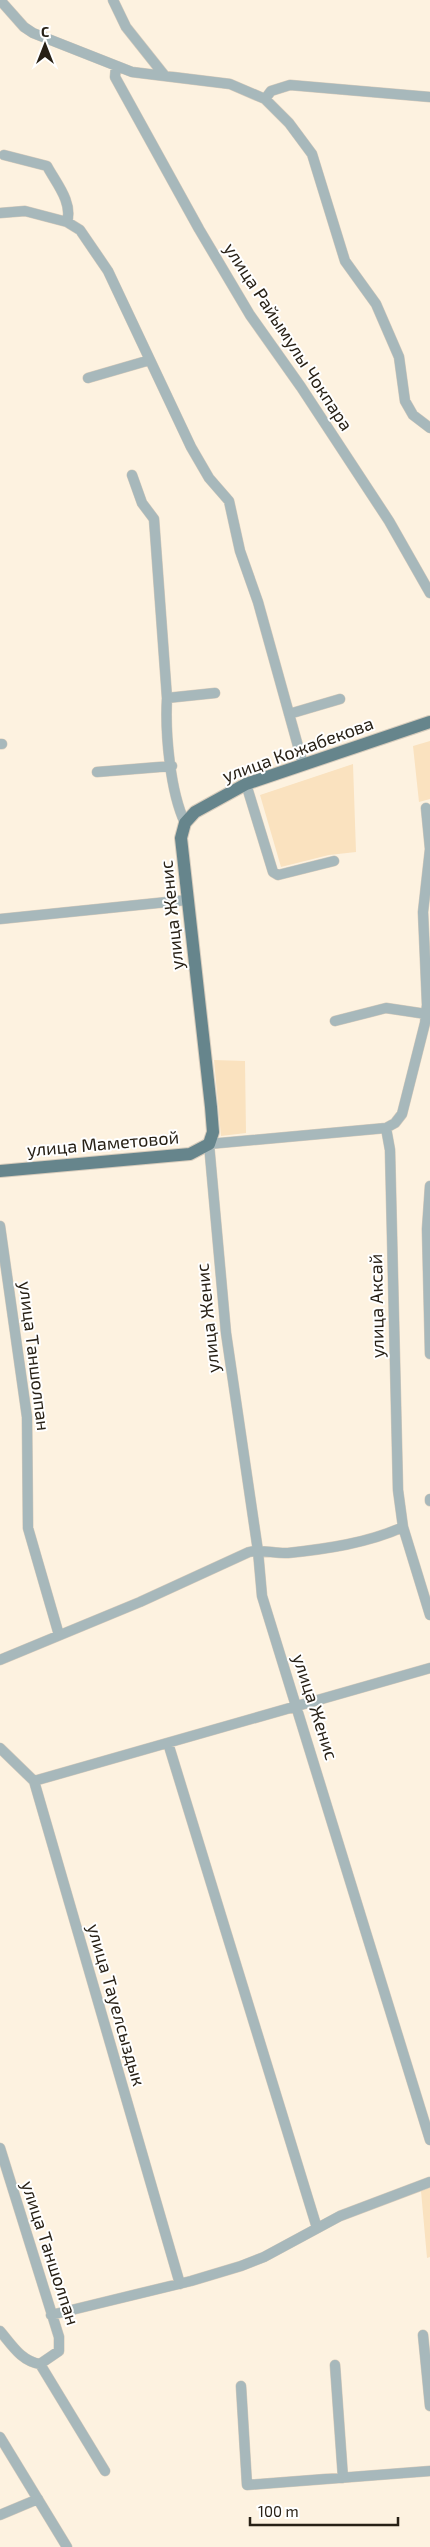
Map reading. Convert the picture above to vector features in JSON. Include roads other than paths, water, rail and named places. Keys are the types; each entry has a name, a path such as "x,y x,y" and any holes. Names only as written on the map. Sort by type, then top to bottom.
{"main road":[{"name":"улица Кожабекова","path":"185,823 195,812 246,784 430,722"},
{"name":"улица Женис","path":"185,823 181,838 213,1132 208,1144"},
{"name":"улица Маметовой","path":"0,1171 190,1154 208,1144"}],"street":[{"path":"0,0 24,27 33,33 132,72 230,84 265,99 289,123 312,154 345,260 376,304 399,357 405,401 413,416 430,428"},
{"path":"113,0 126,27 165,76"},
{"name":"улица Райымулы Чокпара","path":"116,66 115,77 194,221 250,315 301,387 389,521 430,593"},
{"path":"265,99 271,91 290,85 430,97"},
{"path":"4,156 47,166 67,203 69,213 66,222"},
{"path":"0,213 25,211 66,222 80,230 108,271 191,447 209,478 228,501 240,551 258,602 303,764"},
{"path":"88,378 150,360"},
{"name":"улица Женис","path":"132,476 142,503 154,519 167,698 166,724 178,808 185,823"},
{"path":"167,698 215,693"},
{"path":"289,714 340,699"},
{"path":"97,772 172,766"},
{"path":"246,784 273,872 278,874 334,861"},
{"path":"386,1128 395,1123 402,1114 428,1009 423,912 430,849 426,808"},
{"path":"0,919 187,900"},
{"path":"335,1021 386,1008 428,1009"},
{"name":"улица Маметовой","path":"208,1144 386,1128"},
{"name":"улица Аксай","path":"386,1128 390,1150 398,1490 402,1527 428,1600 430,1615"},
{"name":"улица Женис","path":"208,1144 226,1333 258,1550 262,1596 426,2115 430,2140"},
{"path":"430,1186 427,1229 430,1354"},
{"name":"улица Таншолпан","path":"0,1226 27,1417 28,1528 60,1635"},
{"path":"0,1660 140,1602 249,1552 258,1550 285,1553 351,1543 387,1534 402,1527"},
{"path":"0,1748 34,1780 430,1668"},
{"path":"168,1742 317,2228"},
{"name":"улица Тауелсыздык","path":"34,1780 180,2284"},
{"name":"улица Таншолпан","path":"0,2148 2,2165 61,2344 59,2351 40,2364"},
{"path":"51,2315 180,2284 241,2266 340,2216 430,2182"},
{"path":"0,2331 18,2354 30,2362 40,2364 105,2471"},
{"path":"423,2335 430,2406"},
{"path":"335,2365 343,2478"},
{"path":"241,2386 247,2485 430,2471"},
{"path":"0,2437 3,2448 38,2499 67,2547"},
{"path":"0,2515 38,2499"}]}
